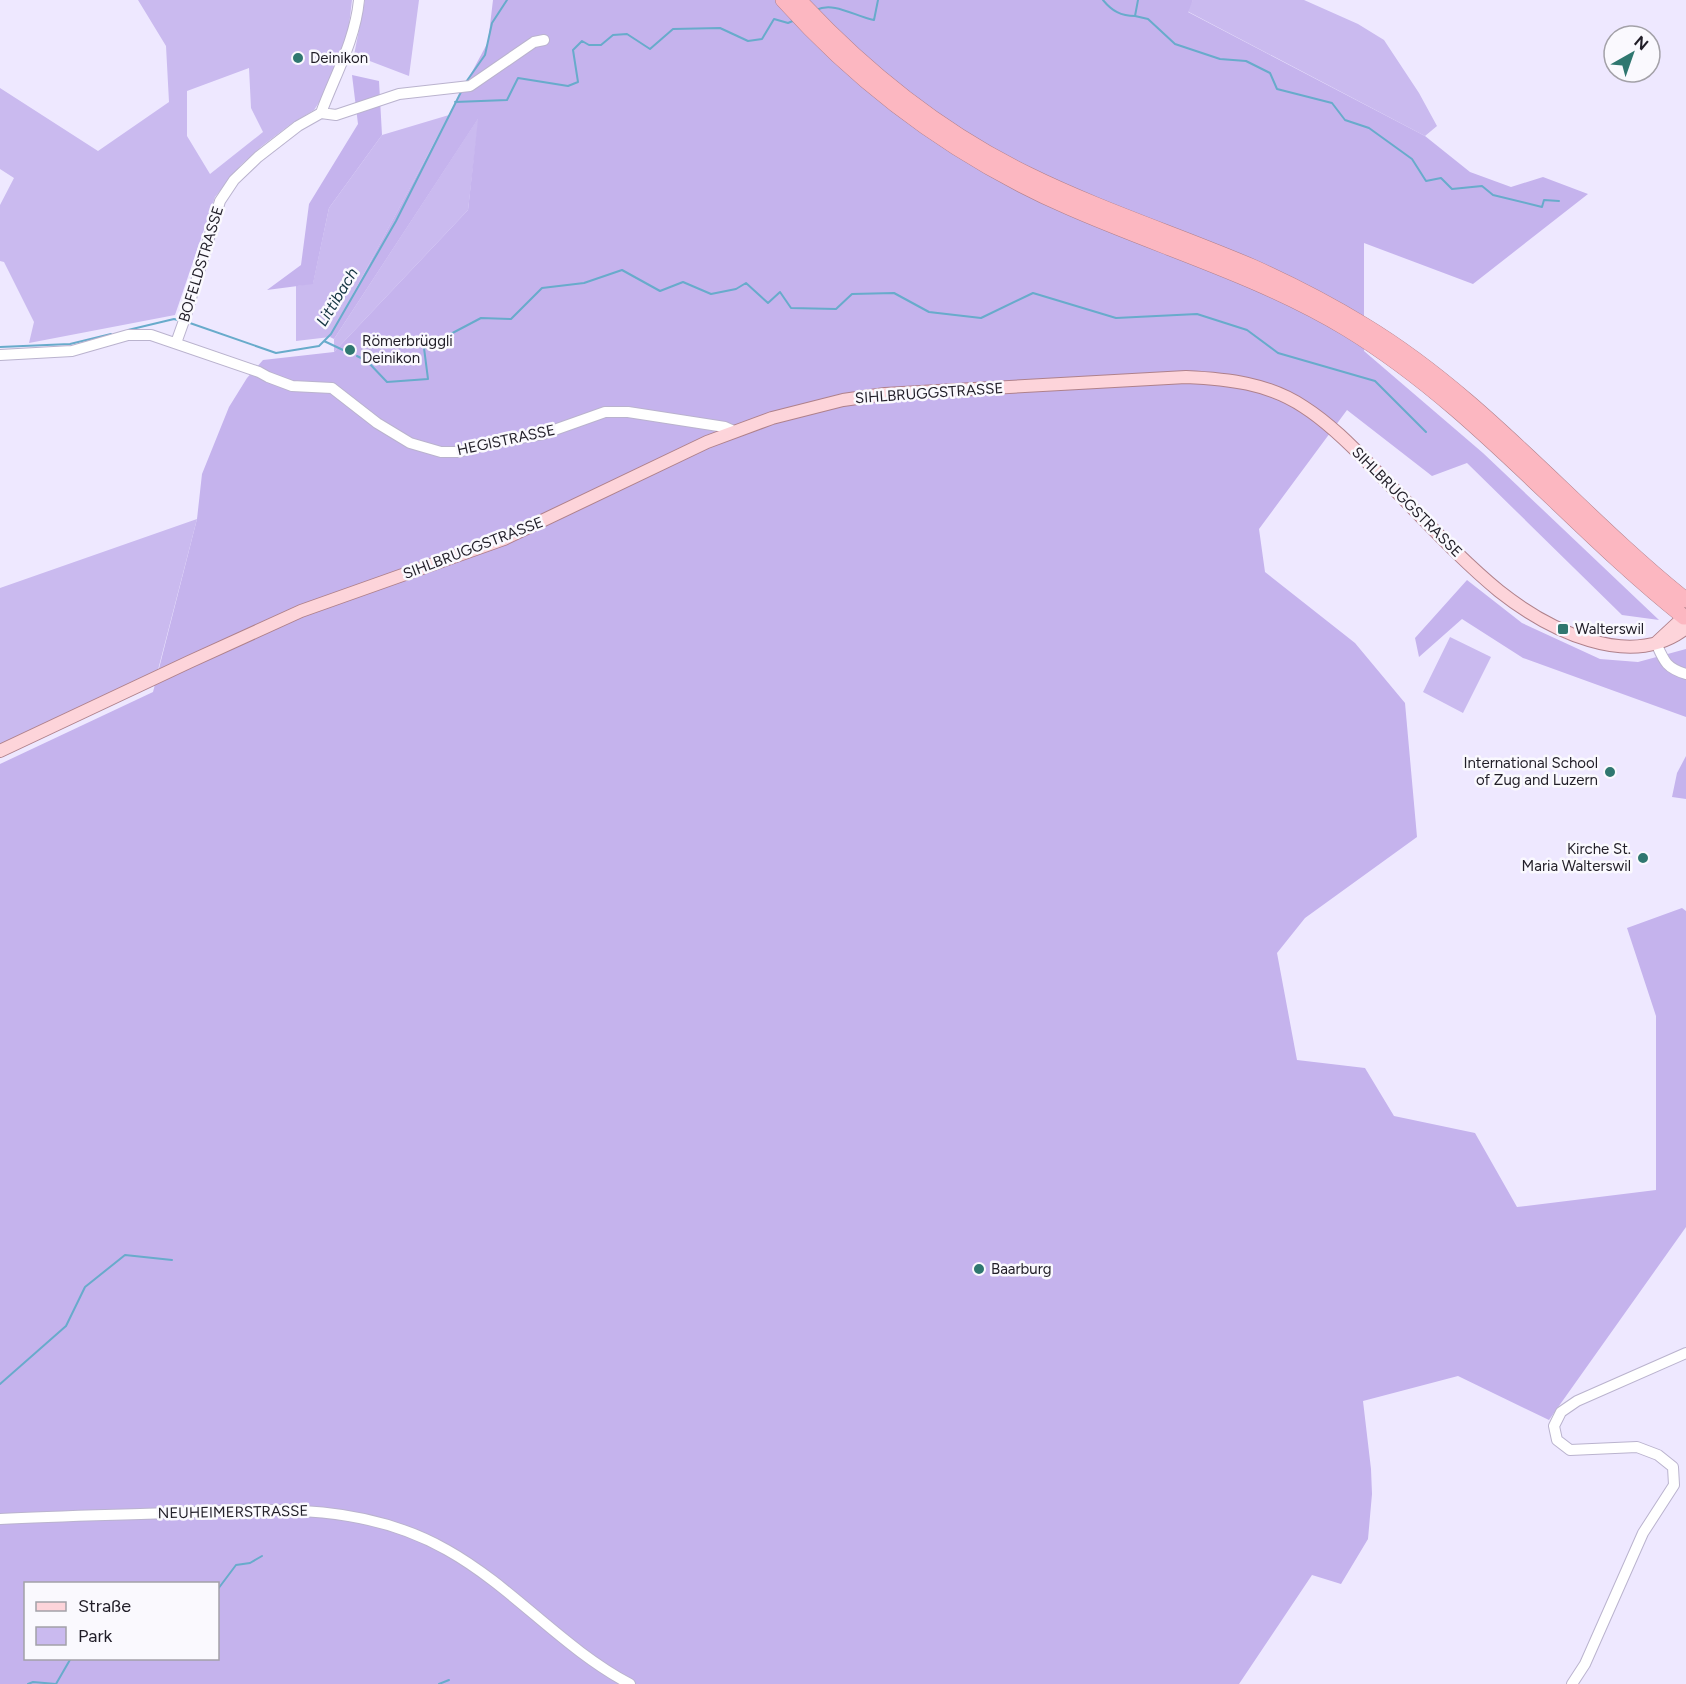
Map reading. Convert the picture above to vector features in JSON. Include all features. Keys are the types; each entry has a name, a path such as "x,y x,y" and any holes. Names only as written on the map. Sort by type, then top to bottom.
{"highway":[{"path":"783,0 928,129 1006,177 1070,208 1263,285 1369,343 1460,412 1624,567 1686,620"},
{"path":"799,0 860,69 944,125 1024,173 1095,205 1256,268 1319,299 1377,333 1419,363 1474,408 1631,554 1686,600"}],"main road":[{"name":"SIHLBRUGGSTRASSE","path":"0,752 301,611 504,539 734,431 803,409 885,394 1186,377 1243,382 1264,387 1283,395 1320,419 1355,450 1483,577 1526,610 1572,633 1604,645 1635,648 1656,643"},
{"path":"1656,643 1663,634 1686,620"}],"street":[{"path":"321,113 347,53 359,0"},
{"name":"BOFELDSTRASSE","path":"176,343 220,201 258,157 298,126 321,113 336,115 399,94 470,86 534,42 544,40"},
{"name":"HEGISTRASSE","path":"0,355 72,351 128,335 151,335 259,372 292,386 332,388 376,423 410,443 441,452 458,452 543,434 605,412 628,412 725,427 734,431"},
{"path":"1656,643 1664,661 1670,668 1686,674"},
{"path":"1572,1684 1586,1664 1642,1533 1674,1485 1672,1467 1658,1455 1637,1447 1570,1450 1557,1440 1554,1426 1561,1412 1577,1401 1686,1353"},
{"name":"NEUHEIMERSTRASSE","path":"0,1519 280,1509 339,1513 371,1519 416,1534 447,1549 480,1570 591,1661 630,1684"}],"green space":[{"path":"138,0 352,0 346,51 326,92 314,110 262,146 241,165 215,197 175,315 29,343 34,322 4,262 0,261 0,205 14,178 0,169 0,88 98,151 169,102 166,46","holes":["249,68 251,108 263,132 210,174 187,136 187,91"]},
{"path":"365,0 419,0 409,76 354,55"},
{"path":"1193,0 1304,0 1358,24 1384,40 1419,93 1437,126 1425,136 1187,11"},
{"path":"449,115 330,337 296,341 296,286 313,283 329,208 382,135"},
{"path":"479,117 468,210 334,352 334,339"},
{"path":"197,519 158,670 0,747 0,588"},
{"path":"1450,637 1491,657 1463,713 1423,692"}],"shaded area":[{"path":"493,0 1193,0 1188,12 1425,136 1470,172 1511,187 1543,177 1588,194 1473,284 1364,243 1364,351 1483,453 1659,620 1622,615 1467,463 1432,476 1347,410 1259,529 1265,572 1355,643 1405,703 1417,837 1305,918 1277,953 1297,1060 1365,1068 1394,1116 1475,1133 1517,1207 1656,1190 1656,1016 1627,928 1682,908 1686,911 1686,1227 1549,1420 1458,1376 1363,1401 1372,1494 1368,1539 1341,1584 1312,1575 1239,1684 0,1684 0,764 153,692 197,519 202,474 229,407 247,378 263,360 334,352 468,210 478,119 334,339 330,337 488,42"},
{"path":"352,75 379,81 382,135 329,208 313,284 267,290 301,265 309,204 358,124"},
{"path":"1467,580 1522,623 1600,659 1638,662 1686,649 1686,717 1523,658 1462,619 1419,657 1415,638"},
{"path":"1686,756 1686,799 1672,797 1677,773"}],"waterway":[{"name":"Littibach","path":"466,82 485,55 492,23 507,0"},
{"path":"816,10 838,8 874,20 878,0"},
{"path":"1103,0 1117,12 1135,16 1138,0"},
{"path":"1135,16 1148,19 1175,44 1220,59 1246,61 1270,73 1277,89 1332,103 1345,120 1369,128 1412,159 1426,181 1441,178 1452,189 1482,186 1493,195 1542,207 1544,200 1559,201"},
{"path":"455,102 507,100 518,78 568,86 578,82 573,50 582,41 589,45 601,45 613,35 627,34 650,49 673,29 720,28 748,41 762,39 774,19 788,23 795,20"},
{"name":"Littibach","path":"187,322 276,353 319,346 331,334 396,221 462,90"},
{"path":"357,356 367,361 387,382 428,379 424,348 481,318 511,319 542,288 584,283 622,270 660,291 683,282 711,294 736,289 746,283 768,303 780,292 791,308 836,309 852,294 894,293 929,312 981,318 1033,293 1116,318 1197,314 1247,330 1278,353 1375,381 1426,432"},
{"name":"Littibach","path":"128,330 174,319 181,321"},
{"name":"Littibach","path":"0,347 70,344 111,334"},
{"path":"324,341 343,350"},
{"path":"0,1384 66,1326 85,1287 125,1255 172,1260"},
{"path":"219,1588 236,1565 250,1563 262,1556"},
{"path":"28,1684 33,1682 56,1684 70,1660"},
{"path":"439,1684 449,1680"}],"place":[{"name":"Deinikon","path":"298,58"},
{"name":"Römerbrüggli Deinikon","path":"350,350"},
{"name":"Walterswil","path":"1563,629"},
{"name":"International School of Zug and Luzern","path":"1610,772"},
{"name":"Kirche St. Maria Walterswil","path":"1643,858"},
{"name":"Baarburg","path":"979,1269"}]}
